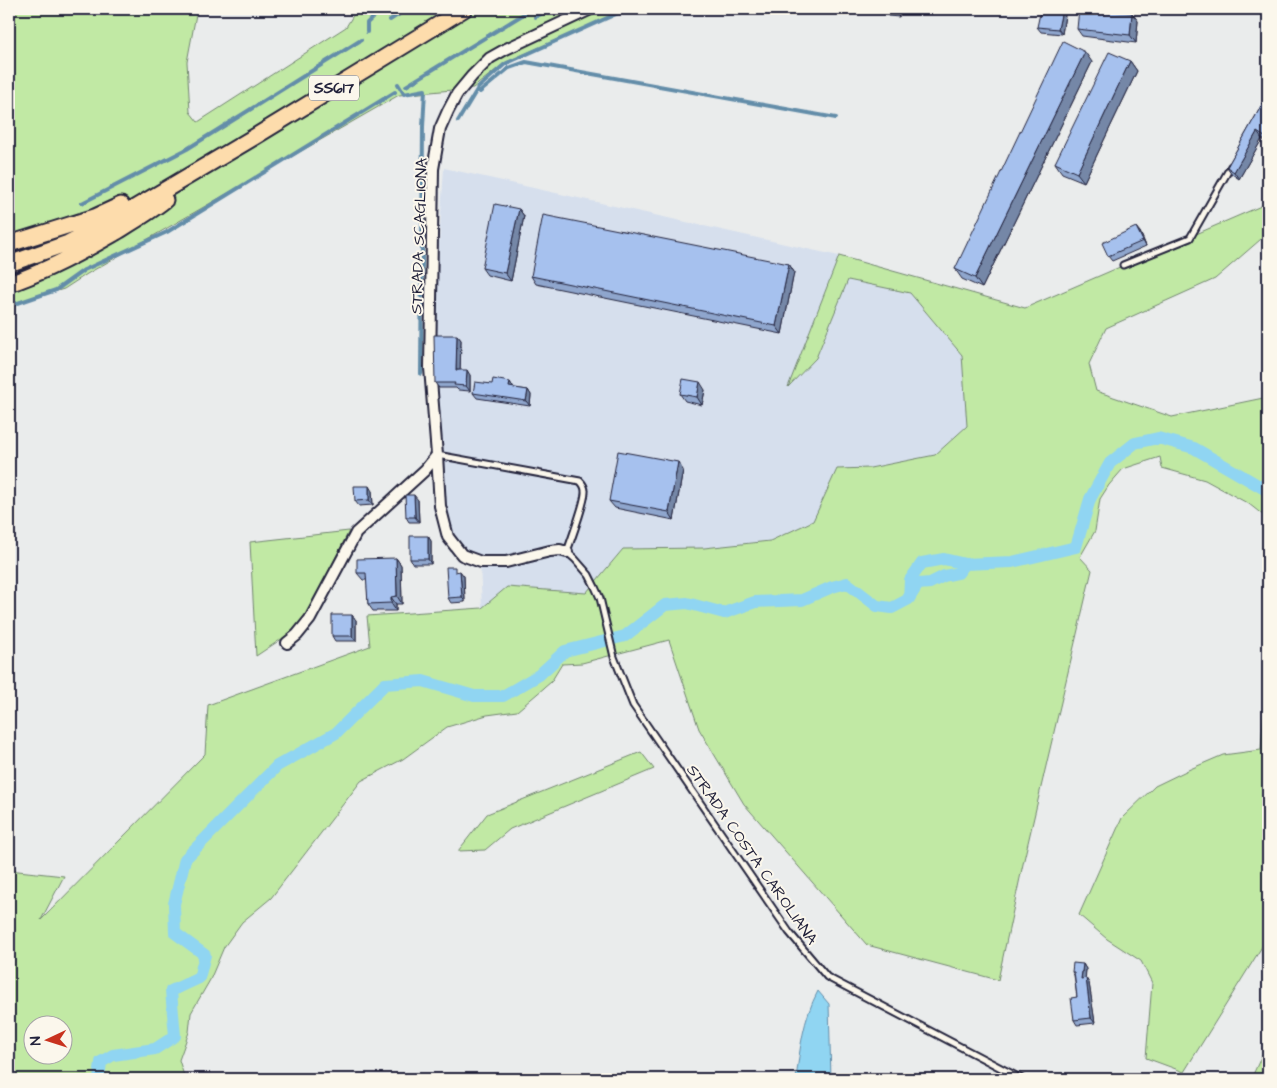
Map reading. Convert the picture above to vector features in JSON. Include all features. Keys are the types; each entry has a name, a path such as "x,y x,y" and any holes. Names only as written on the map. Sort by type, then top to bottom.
{"main road":[{"name":"SS617","path":"9,264 68,243 95,230 464,9"},
{"path":"9,244 95,217 204,166"},
{"path":"9,284 24,279 82,251 133,222 161,203 204,166"}],"street":[{"name":"STRADA SCAGLIONA","path":"567,552 560,550 494,563 481,562 462,555 448,537 440,506 430,368 433,169 440,129 457,94 472,76 490,58 591,9"},
{"path":"287,643 297,635 310,619 356,533 425,470 437,455"}],"lane":[{"path":"1123,265 1190,238 1232,164"},
{"path":"437,455 580,481 585,490 584,500 567,552"},
{"name":"STRADA COSTA CAROLIANA","path":"567,552 589,575 600,598 614,657 634,705 789,932 827,977 1022,1079"}],"shaded area":[{"path":"444,168 839,256 789,386 816,358 848,280 910,293 962,355 967,426 935,455 870,468 837,469 813,521 770,541 704,548 623,549 586,593 508,587 482,608 480,563 448,539 430,379"}],"green space":[{"path":"10,9 197,9 187,62 190,112 198,122 346,27 357,9 627,9 506,62 473,88 399,95 64,289 9,305"},
{"path":"1268,203 1268,233 1215,279 1106,328 1089,364 1096,391 1172,417 1268,397 1268,519 1249,504 1205,480 1162,468 1160,457 1123,469 1100,499 1095,531 1080,557 1092,570 1023,864 998,980 867,945 744,804 699,729 669,640 582,663 562,664 551,682 517,711 487,715 447,727 403,759 361,781 271,898 242,922 224,947 210,980 191,1013 189,1032 179,1060 185,1079 9,1079 9,870 64,876 41,920 205,754 208,705 370,646 367,616 482,608 507,587 586,593 623,549 704,548 770,541 813,521 837,469 870,468 935,455 967,426 962,355 910,293 848,280 816,358 788,387 839,256 1025,308"},
{"path":"349,531 311,606 295,630 256,656 250,542"},
{"path":"1268,691 1268,937 1184,1072 1146,1058 1152,983 1141,961 1107,939 1079,915 1122,818 1155,786 1223,755 1261,750 1264,705"},
{"path":"641,752 654,769 510,829 485,850 458,851 487,814"},
{"path":"1267,1044 1268,1079 1251,1079"}],"water":[{"path":"818,991 829,1004 831,1079 796,1079 806,1023"}],"building":[{"path":"885,9 896,9 895,12 885,11"},
{"path":"1041,9 1062,10 1058,29 1037,27"},
{"path":"1079,9 1132,13 1130,35 1077,29"},
{"path":"1063,41 1085,52 975,278 955,269"},
{"path":"1109,52 1130,61 1077,173 1055,163"},
{"path":"1268,94 1268,139 1257,132 1234,172 1227,167"},
{"path":"495,204 519,209 505,273 482,268"},
{"path":"543,215 789,264 776,326 531,276"},
{"path":"1136,227 1143,241 1108,256 1102,243"},
{"path":"434,335 457,335 456,370 467,370 466,386 454,385 455,383 435,383"},
{"path":"493,379 510,382 509,387 528,390 526,401 473,393 475,382 492,384"},
{"path":"683,379 700,382 697,397 680,394"},
{"path":"618,451 678,462 669,512 609,501"},
{"path":"354,486 369,486 369,500 355,501"},
{"path":"405,495 414,495 415,517 406,517"},
{"path":"410,536 428,536 428,559 410,559"},
{"path":"396,558 397,596 391,597 391,603 368,604 366,573 357,573 357,559"},
{"path":"446,567 455,567 455,572 460,571 462,597 448,598"},
{"path":"332,615 352,615 352,636 332,636"},
{"path":"1073,963 1083,964 1081,979 1086,978 1091,1018 1074,1020 1071,998 1077,997 1074,972 1072,972"}],"waterway":[{"path":"367,32 367,23 382,9"},
{"path":"390,20 407,9"},
{"path":"406,86 532,9"},
{"path":"535,17 551,9"},
{"path":"458,121 478,88 505,64 627,9"},
{"path":"82,203 187,149 361,40"},
{"path":"480,92 509,68 526,62 836,118"},
{"path":"398,84 404,94 425,90 421,374"},
{"path":"9,306 56,290 84,270 167,232 395,92"},
{"path":"99,1079 101,1062 113,1055 155,1049 175,1036 171,991 199,978 205,955 175,933 174,904 185,859 277,766 336,733 385,684 423,681 474,696 503,696 539,675 565,651 625,636 665,605 687,603 724,613 755,602 802,600 832,587 847,583 877,606 892,608 909,599 910,580 922,563 944,559 965,564 1012,562 1076,547 1090,499 1110,463 1135,443 1158,438 1194,448 1268,491"},
{"path":"910,597 918,584 930,583 944,576 958,573 965,564"}]}
